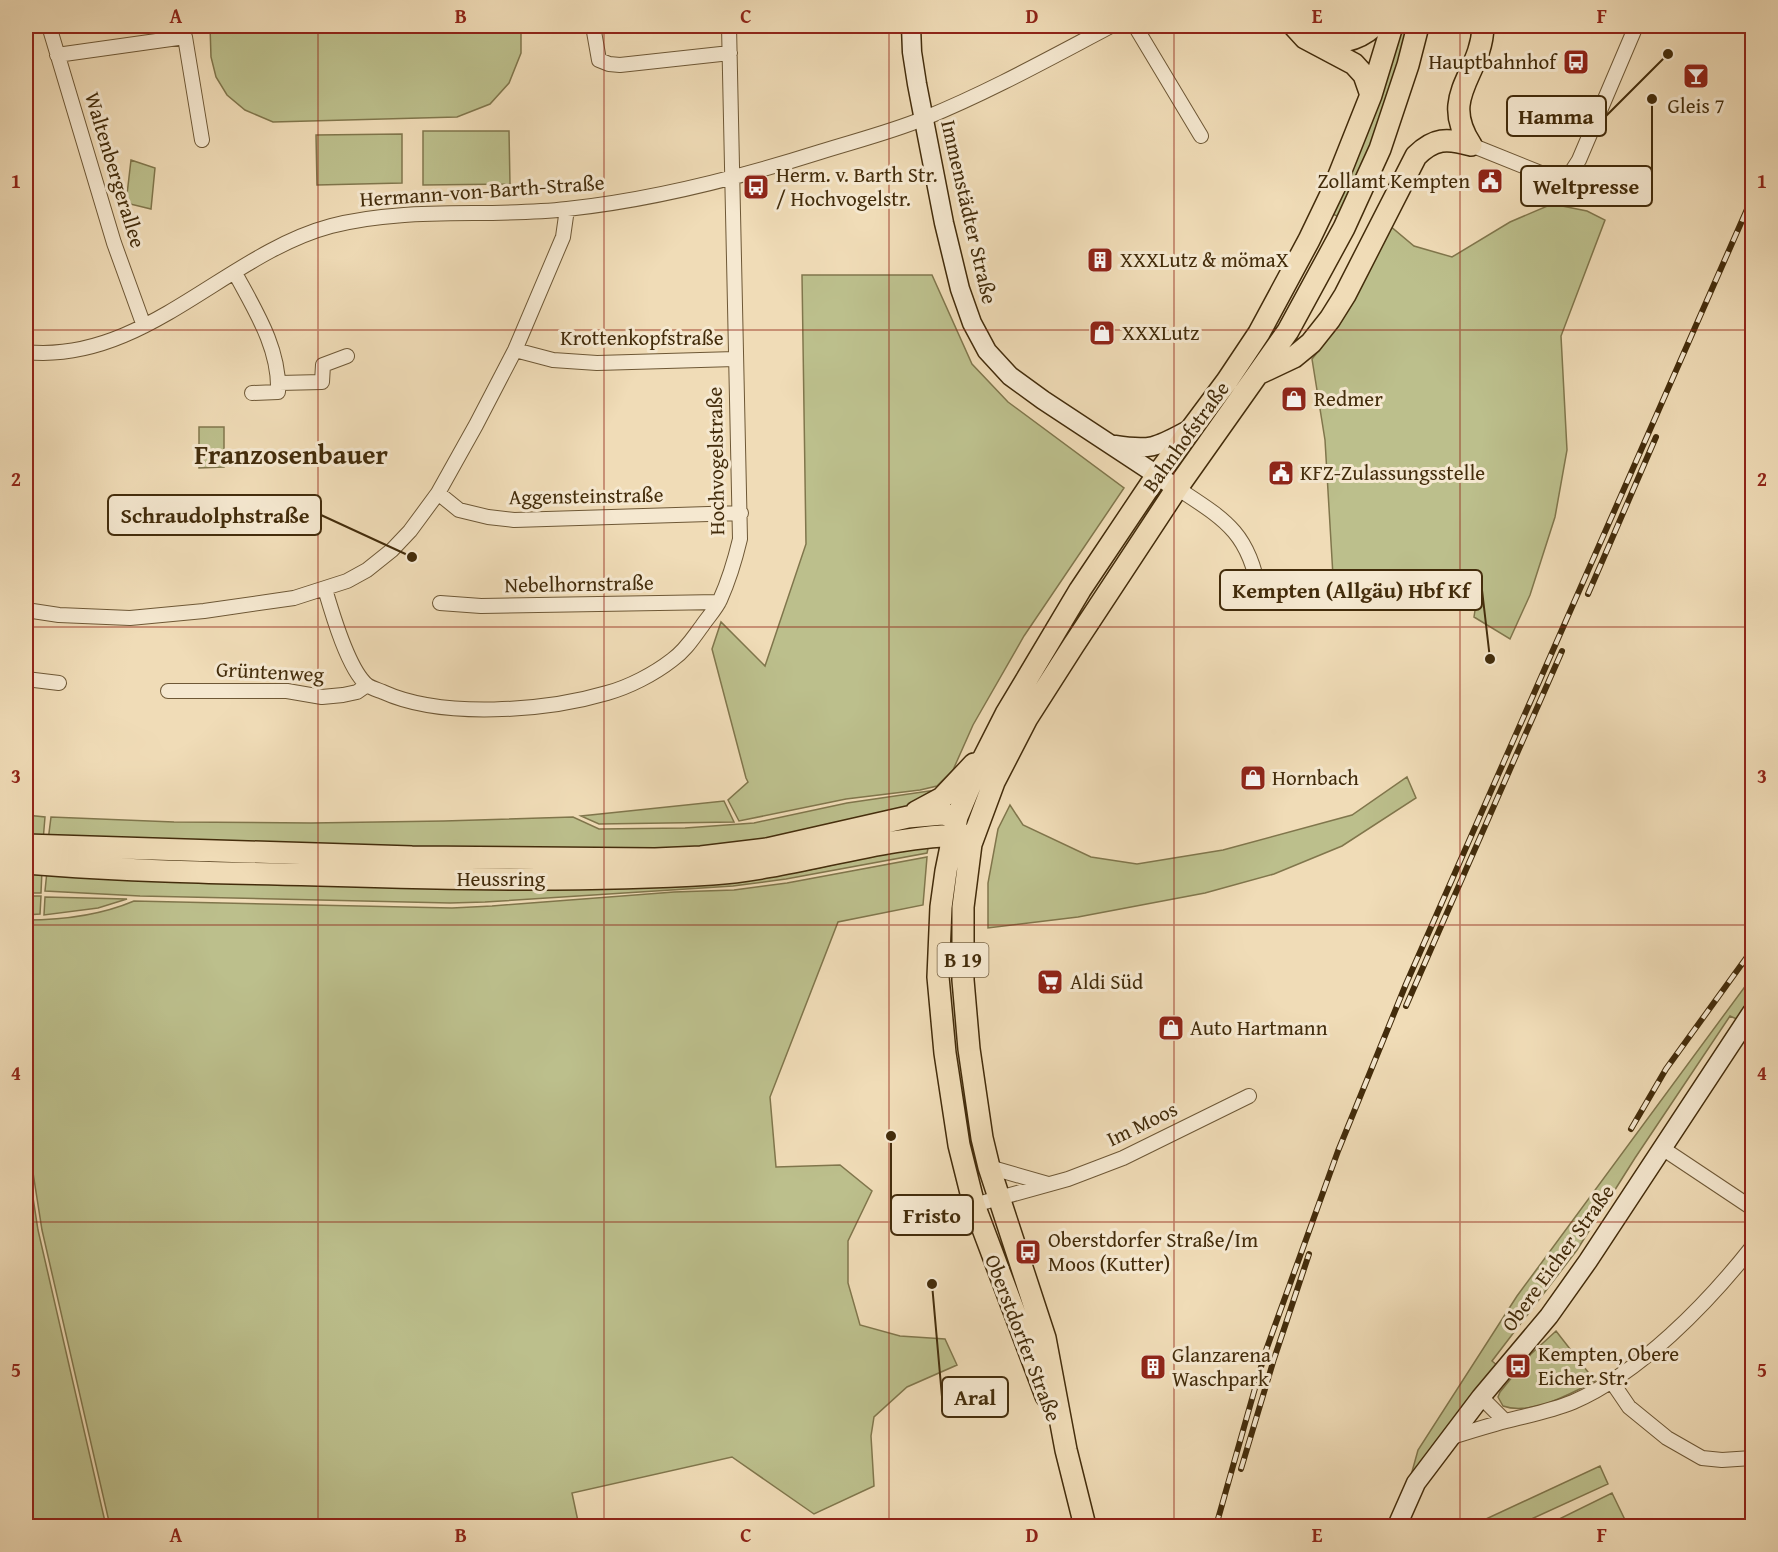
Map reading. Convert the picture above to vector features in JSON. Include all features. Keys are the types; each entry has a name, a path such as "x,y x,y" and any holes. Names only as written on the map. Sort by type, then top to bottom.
{"main road":[{"path":"1300,32 1328,42 1350,40 1361,36 1374,26"},
{"name":"Bahnhofstraße","path":"955,826 985,753 1080,590 1157,475 1227,381 1258,333 1295,267 1334,188 1371,95 1392,26"},
{"name":"Bahnhofstraße","path":"974,835 994,782 1027,718 1177,488 1288,332 1305,302 1344,228 1380,149 1408,65 1418,26"},
{"path":"1471,145 1458,121 1458,99 1479,50 1483,26"},
{"path":"1300,32 1354,64 1364,75 1371,95"},
{"path":"1259,373 1294,357 1311,343 1330,319 1350,285 1416,156 1424,148 1446,140 1471,145"},
{"path":"908,816 942,798 985,753"},
{"name":"Heussring","path":"26,845 412,856 655,859 701,857 767,849 908,816 942,814 955,826 936,835 752,870 657,877 415,878 175,871 26,863"},
{"path":"955,826 974,835"},
{"name":"Oberstdorfer Straße","path":"955,826 945,871 938,977 945,1053 957,1135 974,1205 1065,1450"},
{"name":"Oberstdorfer Straße","path":"974,835 965,885 963,980 982,1138 989,1167 1045,1338 1065,1450 1085,1527"}],"street":[{"name":"Waltenbergerallee","path":"49,26 114,243 144,326"},
{"path":"592,26 599,60 609,64 620,65 730,53"},
{"name":"Hochvogelstraße","path":"367,685 409,702 434,707 466,709 544,704 608,693 644,677 673,660 690,643 719,602 732,571 740,539 741,513 735,359 729,26"},
{"name":"Immenstädter Straße","path":"911,26 912,52 944,223 960,289 972,324 987,351 1010,376 1076,424 1177,488"},
{"name":"Hermann-von-Barth-Straße","path":"27,354 56,353 96,345 144,326 285,243 333,226 384,216 567,209 643,198 733,178 924,118 1001,84 1111,26"},
{"path":"1135,26 1201,136"},
{"path":"1471,145 1553,178 1570,174 1579,160 1636,26"},
{"path":"57,55 185,37 202,140"},
{"path":"26,610 59,615 130,618 204,611 279,601 326,589 348,581 367,570 392,550 410,531 438,493 476,425 515,350 563,237 567,209"},
{"path":"235,273 266,335 276,363 279,383 278,393 252,393"},
{"name":"Krottenkopfstraße","path":"515,350 553,360 597,363 735,359"},
{"path":"279,383 322,382 323,365 347,356"},
{"path":"1108,444 1140,449 1158,446 1192,428"},
{"name":"Bahnhofstraße","path":"1177,488 1212,510 1240,537 1253,564 1259,592"},
{"name":"Aggensteinstraße","path":"438,493 459,510 488,518 514,520 741,513"},
{"path":"326,589 337,628 353,664 367,685"},
{"name":"Nebelhornstraße","path":"440,603 490,606 719,602"},
{"path":"26,679 59,683"},
{"name":"Grüntenweg","path":"168,691 276,691 322,697 357,692 367,685"},
{"name":"Obere Eicher Straße","path":"1397,1527 1416,1483 1480,1397 1549,1316 1588,1261 1752,1011"},
{"name":"Im Moos","path":"974,1205 1050,1184 1123,1158 1249,1096"},
{"path":"1662,1148 1752,1208"},
{"path":"989,1167 1050,1184"},
{"path":"1449,1438 1571,1402 1612,1382 1673,1332 1752,1247"},
{"path":"1612,1382 1629,1407 1667,1438 1702,1458 1722,1460 1752,1458"},
{"path":"1480,1397 1506,1421"}],"green space":[{"path":"210,26 521,26 521,53 509,83 490,104 457,117 273,122 245,110 227,95 216,77 211,57"},
{"path":"1398,26 1410,26 1373,148 1342,218 1330,213"},
{"path":"423,131 509,131 510,184 423,185"},
{"path":"402,134 402,183 317,185 316,135"},
{"path":"131,160 155,168 151,209 126,203"},
{"path":"1552,204 1587,211 1605,220 1561,336 1567,450 1555,517 1530,595 1510,639 1474,617 1477,597 1333,576 1325,440 1312,359 1346,311 1390,226 1414,246 1452,257 1510,222"},
{"path":"802,275 932,275 972,364 1008,402 1124,488 1024,636 973,725 953,770 937,786 846,799 739,821 728,800 748,782 712,649 721,622 765,666 806,544"},
{"path":"199,427 224,427 224,467 199,468"},
{"path":"1407,777 1416,798 1342,846 1274,874 1205,893 1078,917 988,928 988,883 998,829 1010,805 1023,825 1091,857 1137,864 1223,850 1352,815"},
{"path":"936,790 907,809 766,842 687,851 48,841 51,817 174,822 311,823 573,817 599,829 685,828 754,823 847,803"},
{"path":"724,801 734,822 599,824 581,816"},
{"path":"26,815 45,817 43,841 26,839"},
{"path":"929,844 927,853 786,879 733,886 485,902 140,896 45,891 47,871 753,878 809,870"},
{"path":"927,857 923,905 838,922 770,1097 776,1167 840,1165 872,1191 848,1241 848,1283 860,1325 900,1336 945,1339 957,1365 907,1387 874,1417 871,1436 874,1486 814,1514 732,1457 572,1493 579,1526 110,1526 42,1230 26,1128 26,920 81,916 134,901 452,908 674,892 734,890 787,883"},
{"path":"26,869 42,870 41,893 26,893"},
{"path":"26,896 41,896 40,914 26,915"},
{"path":"45,897 127,899 98,908 44,915"},
{"path":"1752,977 1752,998 1739,1020 1730,1016 1635,1158 1577,1250 1492,1361 1498,1366 1410,1479 1418,1450 1517,1296"},
{"path":"26,1152 38,1230 106,1526 26,1526"},
{"path":"1556,1331 1595,1381 1538,1406 1514,1408 1503,1406 1498,1397 1500,1392 1531,1354"},
{"path":"1600,1466 1608,1484 1516,1526 1471,1526"},
{"path":"1612,1493 1628,1526 1553,1526 1551,1523"}],"railway":[{"path":"1216,1526 1265,1353 1338,1151 1406,984 1752,198"},
{"path":"1588,594 1656,437"},
{"path":"1406,1006 1562,651"},
{"path":"1631,1129 1666,1069 1752,950"},
{"path":"1241,1469 1309,1254"}],"place":[{"name":"Hamma","path":"1668,54"},
{"name":"Hauptbahnhof","path":"1576,62"},
{"name":"Gleis 7","path":"1696,76"},
{"name":"Weltpresse","path":"1652,99"},
{"name":"Zollamt Kempten","path":"1490,181"},
{"name":"Herm. v. Barth Str. / Hochvogelstr.","path":"756,187"},
{"name":"XXXLutz & mömaX","path":"1100,260"},
{"name":"XXXLutz","path":"1102,333"},
{"name":"Redmer","path":"1294,399"},
{"name":"KFZ-Zulassungsstelle","path":"1281,473"},
{"name":"Schraudolphstraße","path":"412,557"},
{"name":"Kempten (Allgäu) Hbf Kf","path":"1490,659"},
{"name":"Hornbach","path":"1253,778"},
{"name":"Aldi Süd","path":"1050,982"},
{"name":"Auto Hartmann","path":"1171,1028"},
{"name":"Fristo","path":"891,1136"},
{"name":"Oberstdorfer Straße/Im Moos (Kutter)","path":"1028,1252"},
{"name":"Aral","path":"932,1284"},
{"name":"Kempten, Obere Eicher Str.","path":"1518,1366"},
{"name":"Glanzarena Waschpark","path":"1153,1367"}],"district":[{"name":"Franzosenbauer","path":"291,455"}]}
